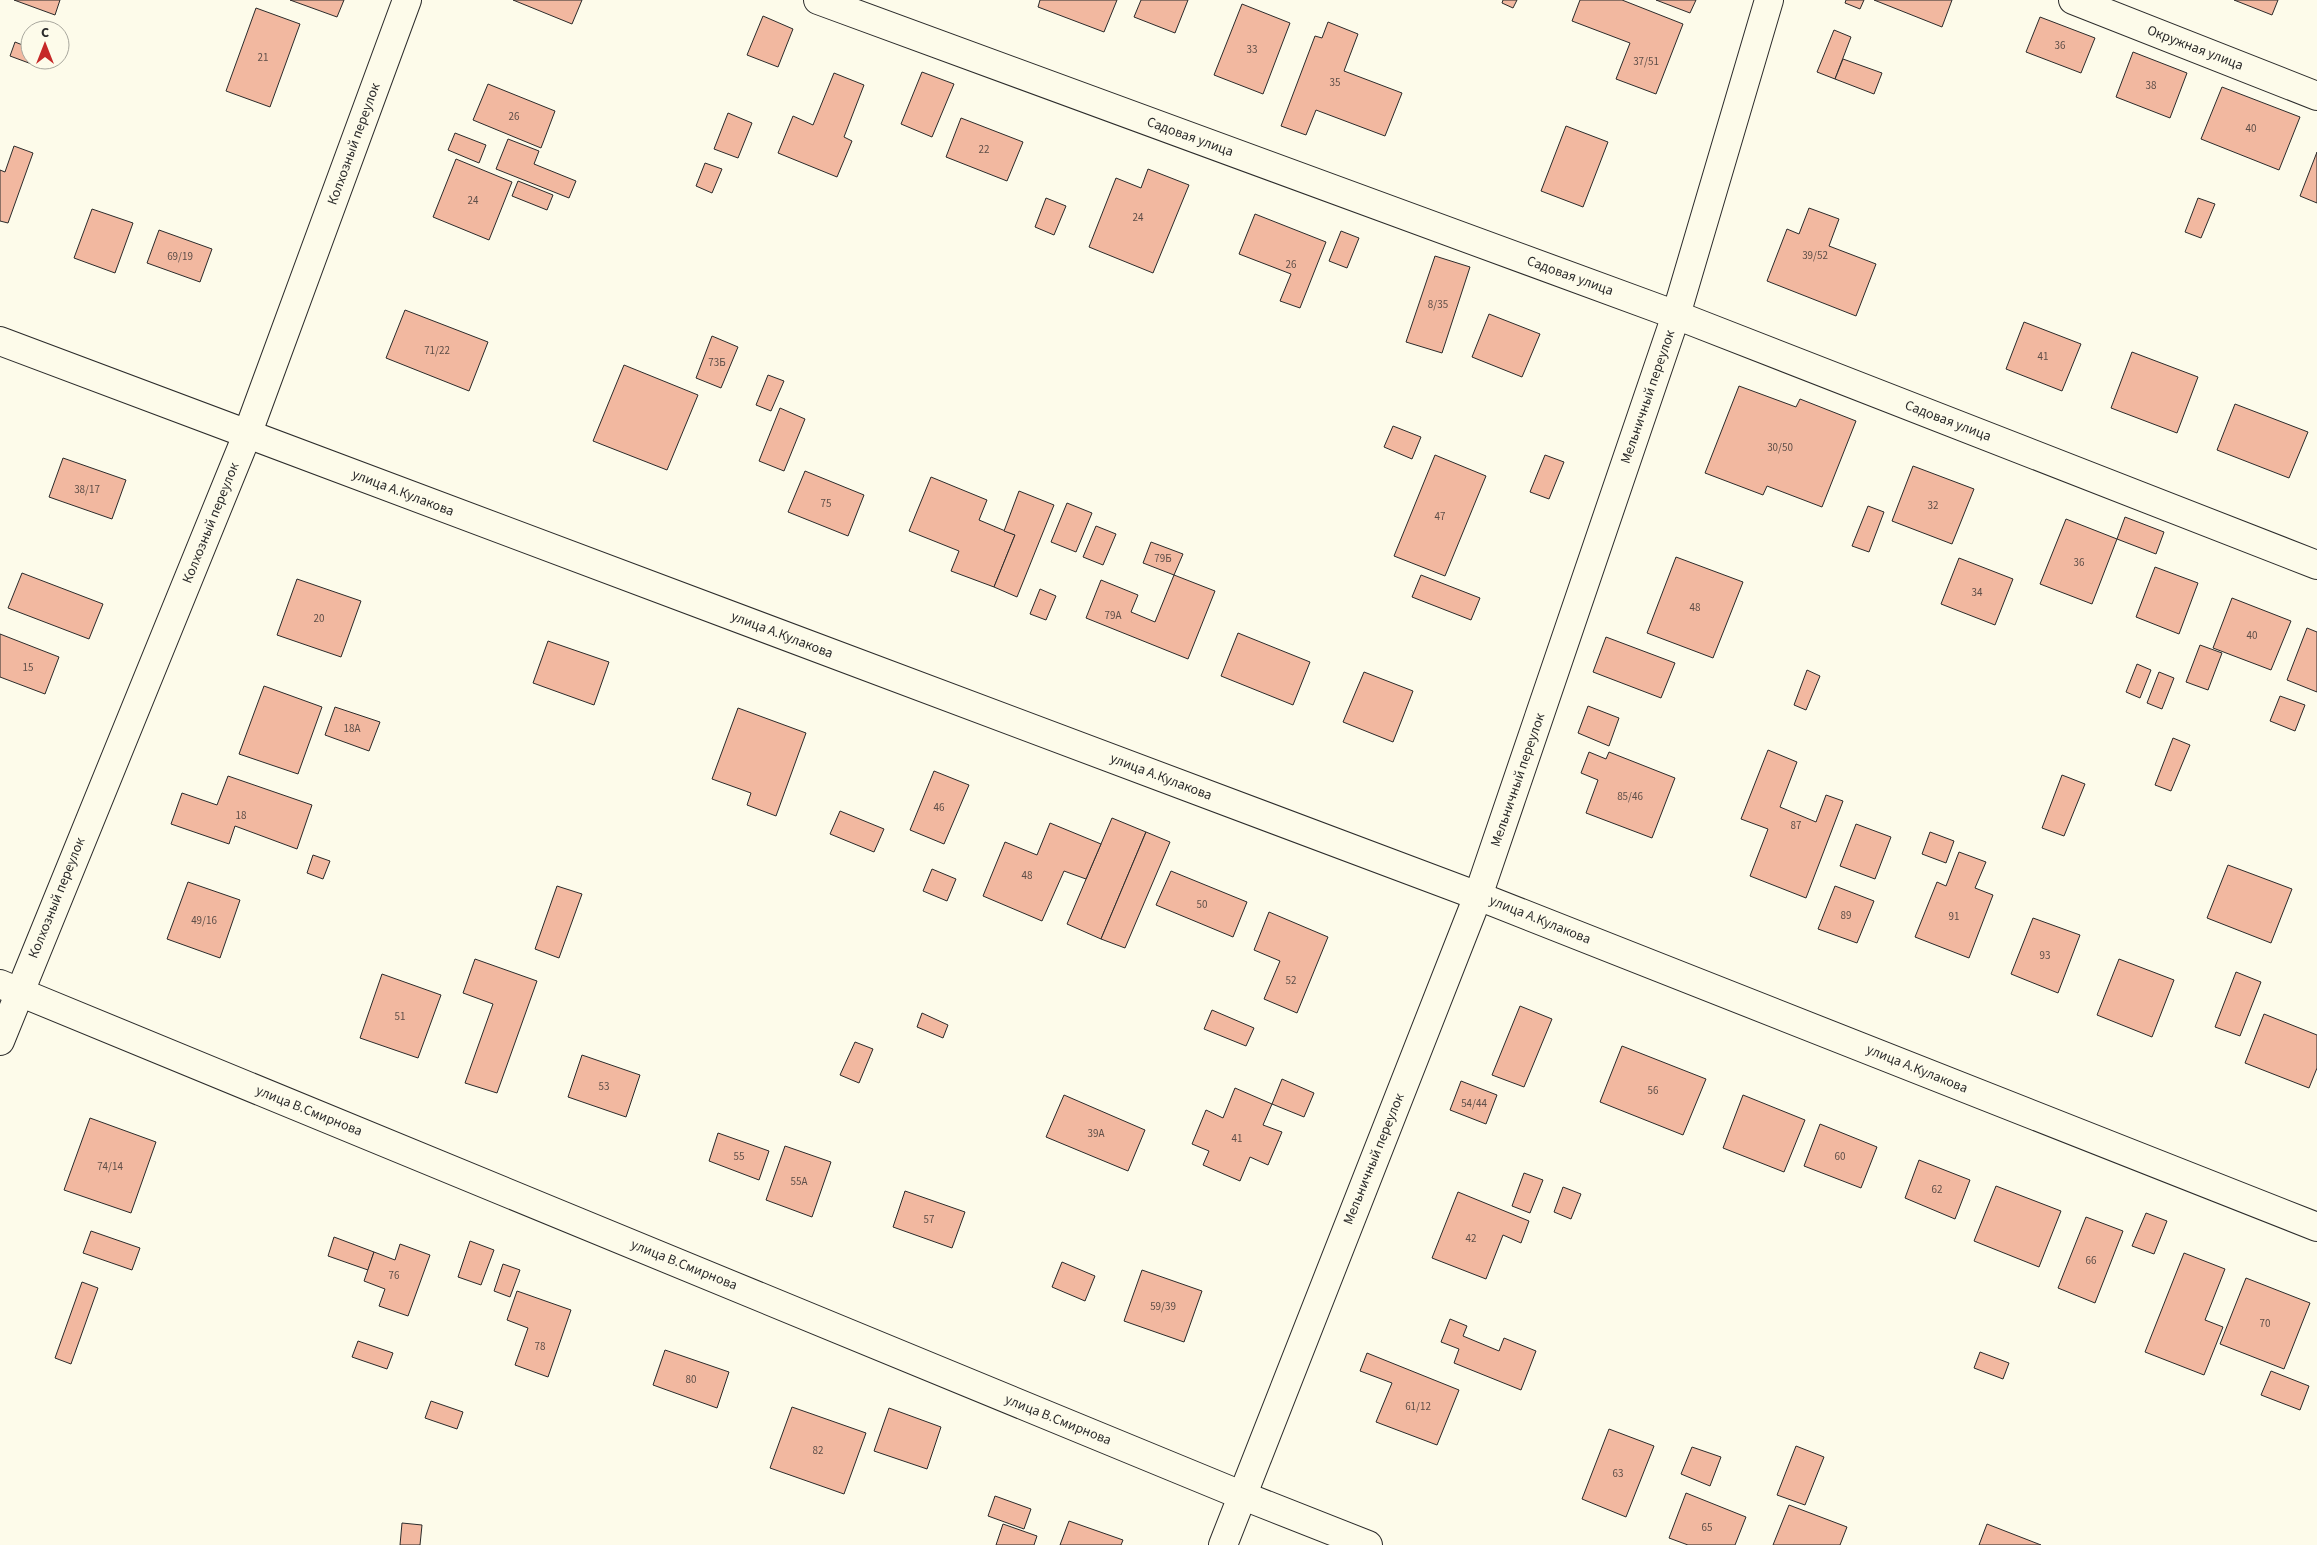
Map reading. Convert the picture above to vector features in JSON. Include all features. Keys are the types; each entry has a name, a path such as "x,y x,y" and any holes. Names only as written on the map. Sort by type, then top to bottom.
{"street":[{"name":"Колхозный переулок","path":"0,1041 9,988 247,435 407,0"},
{"name":"Садовая улица","path":"818,0 1676,315 2317,565"},
{"name":"Мельничный переулок","path":"1223,1545 1241,1495 1478,896 1676,315 1769,0"},
{"name":"Окружная улица","path":"2073,0 2317,96"},
{"name":"улица А.Кулакова","path":"0,341 1478,896 2317,1227"},
{"name":"улица В.Смирнова","path":"9,988 1241,1495 1368,1545"}],"building":[{"path":"14,0 60,0 55,15"},
{"path":"290,0 344,0 337,17"},
{"path":"513,0 582,0 572,24"},
{"path":"1040,0 1117,0 1104,32 1038,7"},
{"path":"1141,0 1188,0 1175,33 1134,17"},
{"path":"1503,0 1517,0 1513,8 1502,3"},
{"path":"1580,0 1622,0 1683,24 1656,94 1616,79 1630,43 1572,21"},
{"path":"1656,0 1696,0 1690,13"},
{"path":"1846,0 1864,0 1860,9 1845,3"},
{"path":"1874,0 1952,0 1942,27"},
{"path":"2234,0 2278,0 2272,15"},
{"path":"1242,4 1290,23 1263,94 1214,75"},
{"path":"256,8 300,24 270,107 226,91"},
{"path":"763,16 793,29 778,67 747,55"},
{"path":"2040,17 2095,38 2081,73 2026,52"},
{"path":"1328,22 1358,34 1344,71 1402,93 1385,136 1316,110 1306,135 1281,126 1315,36 1322,38"},
{"path":"1834,30 1851,37 1835,79 1817,72"},
{"path":"15,42 20,44 20,60 10,56"},
{"path":"2133,52 2187,73 2170,118 2116,97"},
{"path":"1843,59 1882,73 1874,94 1835,79"},
{"path":"922,72 954,84 932,137 901,124"},
{"path":"834,73 864,85 844,137 852,141 837,177 778,153 793,116 813,125"},
{"path":"488,84 555,111 541,148 473,120"},
{"path":"2222,87 2300,117 2279,170 2201,139"},
{"path":"728,113 752,123 738,158 714,149"},
{"path":"961,118 1023,142 1007,181 946,157"},
{"path":"1566,126 1608,142 1583,207 1541,191"},
{"path":"455,133 486,145 479,163 448,150"},
{"path":"508,139 539,151 534,164 576,181 569,198 496,169"},
{"path":"14,146 33,153 8,223 0,221 0,170 5,172"},
{"path":"2317,152 2317,203 2300,196"},
{"path":"456,159 512,182 489,240 433,217"},
{"path":"705,163 722,169 712,193 696,186"},
{"path":"1148,169 1189,185 1153,273 1089,247 1116,178 1141,188"},
{"path":"518,181 553,195 547,210 512,196"},
{"path":"1046,198 1066,206 1054,235 1035,227"},
{"path":"2198,198 2215,204 2201,238 2185,232"},
{"path":"1809,208 1839,219 1829,246 1876,264 1856,316 1767,281 1787,229 1799,234"},
{"path":"92,209 133,223 115,273 74,258"},
{"path":"1255,214 1326,242 1300,308 1280,301 1291,274 1239,254"},
{"path":"159,230 212,249 200,282 147,263"},
{"path":"1341,231 1359,238 1347,268 1329,261"},
{"path":"1435,256 1470,267 1442,353 1406,342"},
{"path":"405,310 488,342 469,391 386,358"},
{"path":"1489,314 1540,334 1522,377 1472,357"},
{"path":"2024,322 2081,344 2062,391 2006,369"},
{"path":"712,336 738,347 721,388 696,378"},
{"path":"2132,352 2198,377 2177,433 2111,408"},
{"path":"624,365 698,395 667,470 593,441"},
{"path":"768,375 784,381 771,411 756,405"},
{"path":"1739,386 1796,407 1800,399 1856,421 1822,507 1767,486 1763,495 1705,473"},
{"path":"2235,404 2308,432 2289,478 2217,450"},
{"path":"780,408 805,419 784,471 759,461"},
{"path":"1393,426 1421,437 1412,459 1384,447"},
{"path":"1435,455 1486,476 1445,576 1394,556"},
{"path":"1545,455 1564,462 1549,499 1530,492"},
{"path":"63,458 126,480 112,519 49,497"},
{"path":"1913,466 1974,489 1952,544 1892,521"},
{"path":"805,471 864,495 848,536 788,512"},
{"path":"931,477 987,500 979,520 1015,535 994,587 951,571 959,551 909,531"},
{"path":"1019,491 1054,505 1017,597 994,587 1015,535 1004,531"},
{"path":"1067,503 1092,513 1076,552 1051,542"},
{"path":"1868,506 1884,512 1869,552 1852,546"},
{"path":"2125,517 2164,532 2156,554 2117,539"},
{"path":"2066,519 2117,539 2092,604 2040,584"},
{"path":"1096,526 1116,534 1103,565 1083,557"},
{"path":"1151,542 1183,554 1174,575 1143,563"},
{"path":"1676,557 1743,582 1713,658 1647,633"},
{"path":"1959,558 2013,579 1995,625 1941,604"},
{"path":"2155,567 2198,583 2179,634 2136,617"},
{"path":"22,573 103,604 89,639 8,608"},
{"path":"1174,575 1215,591 1188,659 1086,618 1101,580 1138,595 1131,612 1155,622"},
{"path":"1421,575 1480,598 1471,620 1412,597"},
{"path":"297,579 361,601 341,657 277,635"},
{"path":"1040,589 1056,596 1046,620 1030,614"},
{"path":"2232,598 2291,621 2271,670 2213,648"},
{"path":"2307,628 2317,632 2317,692 2287,680"},
{"path":"1238,633 1310,662 1293,705 1221,676"},
{"path":"0,634 59,657 45,694 0,677"},
{"path":"1606,637 1675,663 1661,698 1593,672"},
{"path":"548,641 609,662 594,705 533,683"},
{"path":"2200,645 2222,653 2208,690 2186,682"},
{"path":"2137,664 2151,670 2140,698 2126,692"},
{"path":"1807,670 1820,676 1806,710 1794,705"},
{"path":"1364,672 1413,691 1393,742 1343,722"},
{"path":"2159,672 2174,678 2162,709 2147,703"},
{"path":"264,686 322,707 298,774 239,754"},
{"path":"2280,696 2305,705 2295,731 2270,721"},
{"path":"1588,706 1619,718 1609,746 1578,733"},
{"path":"335,707 380,722 369,751 325,735"},
{"path":"738,708 806,733 776,816 747,805 751,793 712,779"},
{"path":"2173,738 2190,745 2171,791 2155,785"},
{"path":"1768,750 1797,762 1780,807 1816,822 1826,795 1843,801 1806,898 1750,876 1768,829 1741,819"},
{"path":"1589,752 1606,759 1609,752 1675,778 1652,838 1586,813 1598,780 1581,773"},
{"path":"934,771 969,785 944,844 910,830"},
{"path":"2062,775 2085,784 2064,836 2042,828"},
{"path":"228,776 312,805 297,849 235,826 229,844 171,824 182,793 217,805"},
{"path":"840,811 884,829 874,852 830,834"},
{"path":"1112,818 1146,832 1101,939 1067,924"},
{"path":"1050,823 1101,844 1086,879 1064,871 1042,921 983,896 1005,842 1037,855"},
{"path":"1856,824 1891,837 1875,879 1840,866"},
{"path":"1146,832 1170,842 1125,948 1101,939"},
{"path":"1930,832 1954,841 1946,863 1922,854"},
{"path":"1959,852 1986,862 1975,888 1993,895 1969,958 1915,937 1937,882 1946,886"},
{"path":"313,855 330,861 323,879 307,873"},
{"path":"2228,865 2292,889 2271,943 2207,918"},
{"path":"932,869 956,879 947,901 923,891"},
{"path":"1171,871 1247,902 1233,937 1156,905"},
{"path":"188,882 240,900 220,958 167,939"},
{"path":"557,886 582,894 559,958 535,949"},
{"path":"1835,886 1874,901 1857,943 1818,929"},
{"path":"1269,912 1328,937 1297,1013 1264,999 1280,961 1254,950"},
{"path":"2033,918 2080,935 2058,993 2011,974"},
{"path":"475,959 537,981 497,1093 465,1083 493,1004 463,993"},
{"path":"2119,959 2174,980 2152,1037 2097,1015"},
{"path":"2236,972 2261,982 2240,1036 2215,1027"},
{"path":"382,974 441,995 418,1058 360,1038"},
{"path":"1520,1006 1552,1019 1524,1087 1492,1075"},
{"path":"1212,1010 1254,1028 1246,1046 1204,1029"},
{"path":"922,1013 948,1025 943,1038 917,1027"},
{"path":"2264,1014 2317,1035 2317,1068 2309,1088 2245,1063"},
{"path":"855,1042 873,1049 859,1083 840,1075"},
{"path":"1622,1046 1706,1079 1683,1135 1600,1102"},
{"path":"582,1055 640,1075 626,1117 568,1097"},
{"path":"1282,1079 1314,1093 1304,1117 1272,1104"},
{"path":"1461,1081 1497,1095 1486,1124 1450,1110"},
{"path":"1235,1088 1272,1104 1263,1125 1282,1132 1268,1165 1250,1157 1240,1181 1203,1165 1209,1151 1192,1144 1206,1110 1223,1118"},
{"path":"1064,1095 1145,1130 1128,1171 1046,1137"},
{"path":"1743,1095 1805,1120 1784,1172 1723,1148"},
{"path":"90,1118 156,1142 131,1213 64,1190"},
{"path":"1820,1124 1877,1147 1861,1188 1804,1166"},
{"path":"718,1133 769,1151 759,1180 709,1161"},
{"path":"785,1146 831,1162 812,1217 766,1200"},
{"path":"1919,1160 1970,1180 1955,1219 1905,1198"},
{"path":"1524,1173 1543,1180 1530,1213 1512,1206"},
{"path":"1996,1186 2061,1211 2039,1267 1974,1241"},
{"path":"1563,1187 1581,1194 1571,1219 1554,1212"},
{"path":"905,1191 965,1212 952,1248 893,1227"},
{"path":"1458,1192 1529,1221 1521,1243 1503,1235 1486,1279 1432,1258"},
{"path":"2146,1213 2167,1221 2154,1254 2132,1246"},
{"path":"2086,1217 2123,1231 2095,1303 2058,1288"},
{"path":"91,1231 140,1248 132,1270 83,1253"},
{"path":"334,1237 374,1252 368,1270 328,1256"},
{"path":"470,1241 494,1250 481,1285 458,1277"},
{"path":"400,1244 430,1255 408,1316 379,1306 385,1289 364,1281 374,1252 395,1260"},
{"path":"2184,1253 2225,1269 2205,1320 2223,1327 2204,1375 2145,1352"},
{"path":"1062,1262 1095,1276 1085,1301 1052,1287"},
{"path":"503,1264 520,1270 510,1297 494,1291"},
{"path":"1142,1270 1202,1291 1184,1342 1124,1321"},
{"path":"2246,1278 2310,1303 2284,1369 2220,1344"},
{"path":"82,1282 98,1288 71,1364 55,1358"},
{"path":"517,1291 571,1310 548,1377 515,1365 528,1328 507,1320"},
{"path":"1450,1319 1467,1326 1463,1336 1499,1351 1504,1338 1536,1351 1521,1390 1454,1363 1459,1349 1441,1342"},
{"path":"358,1341 393,1353 387,1369 352,1357"},
{"path":"665,1350 729,1372 717,1408 653,1385"},
{"path":"1980,1352 2009,1363 2003,1379 1974,1368"},
{"path":"1367,1353 1459,1390 1437,1445 1376,1422 1392,1383 1360,1371"},
{"path":"2271,1371 2309,1386 2300,1410 2261,1395"},
{"path":"431,1401 463,1412 457,1429 425,1418"},
{"path":"792,1407 866,1433 844,1494 770,1468"},
{"path":"889,1408 941,1427 927,1469 874,1451"},
{"path":"1609,1429 1654,1446 1626,1517 1582,1499"},
{"path":"1796,1446 1824,1457 1805,1505 1777,1495"},
{"path":"1692,1447 1721,1457 1710,1486 1681,1474"},
{"path":"1686,1493 1746,1517 1735,1545 1688,1545 1669,1538"},
{"path":"995,1496 1031,1509 1024,1529 988,1516"},
{"path":"1789,1505 1847,1527 1840,1545 1773,1545"},
{"path":"1069,1521 1123,1540 1121,1545 1060,1545"},
{"path":"402,1523 422,1525 420,1545 400,1545"},
{"path":"1003,1524 1037,1536 1034,1545 996,1545"},
{"path":"1987,1524 2041,1545 1979,1545"}]}
